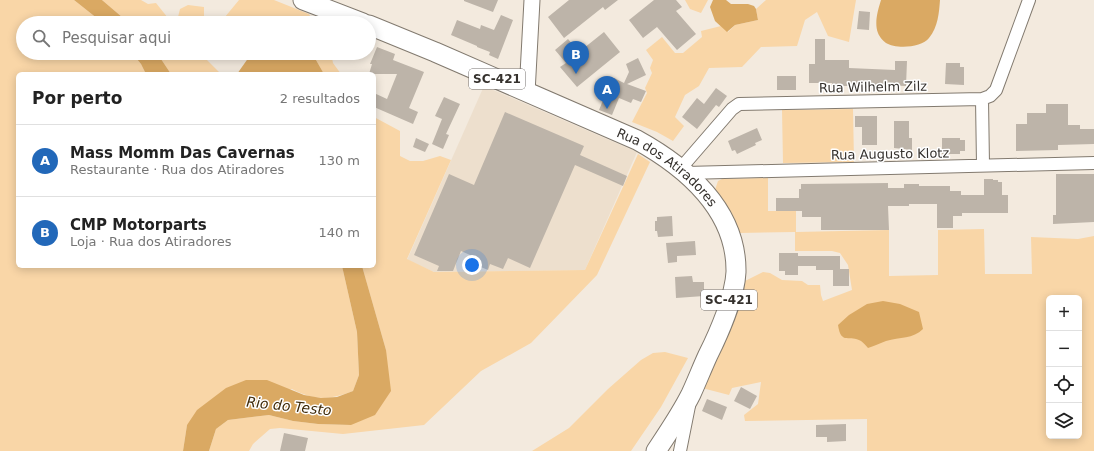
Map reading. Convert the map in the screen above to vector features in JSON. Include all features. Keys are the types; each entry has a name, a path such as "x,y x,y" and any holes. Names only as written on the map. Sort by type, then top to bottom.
{"main road":[{"path":"303,0 345,16"},
{"name":"Rua dos Atiradores","path":"376,28 435,52 654,149 700,186 713,202 731,237 735,253 736,272 734,285 725,314 691,395 656,451"}],"street":[{"path":"527,93 532,0"},
{"path":"983,165 982,99 990,96 996,90 1029,0"},
{"name":"Rua Wilhelm Zilz","path":"683,171 732,109 739,104 982,99"},
{"name":"Rua Augusto Klotz","path":"683,171 1094,162"},
{"path":"680,451 691,395"}],"shaded area":[{"path":"0,0 74,0 94,16 16,16 16,60 138,60 145,72 16,72 16,268 342,268 357,332 359,375 353,391 337,396 322,398 308,396 292,389 187,425 183,451 0,451"},
{"path":"102,0 141,0 148,4 156,3 166,16 121,16"},
{"path":"239,0 274,0 309,14 310,16 226,16"},
{"path":"685,0 708,0 701,13 690,9"},
{"path":"766,0 856,0 849,42 828,36 817,12 805,20 797,46 761,47 742,67 709,68 699,86 685,95 675,117 684,126 673,141 657,132 632,122 647,93 645,88 652,73 650,68 653,60 646,50 662,37 675,53 683,53 702,37 701,31 721,26 728,32 735,25 758,20 756,9"},
{"path":"188,5 204,7 204,16 178,16 180,9"},
{"path":"162,60 207,60 219,72 170,72"},
{"path":"316,60 332,60 340,72 323,72"},
{"path":"484,86 637,152 585,270 434,272 407,260"},
{"path":"853,109 854,162 783,163 782,110"},
{"path":"376,118 400,131 400,156 410,161 423,161 440,156 451,160 407,259 434,272 585,270 638,154 650,162 597,275 531,343 481,371 424,425 343,434 280,428 270,429 253,444 249,451 209,451 216,429 228,420 269,415 293,421 318,424 351,425 386,350 363,268 376,268"},
{"path":"768,178 768,211 796,211 796,232 889,230 889,276 938,275 938,230 984,229 985,274 1032,274 1031,237 1078,239 1094,236 1094,451 867,451 867,419 745,421 744,415 758,404 761,382 732,388 729,395 702,388 743,282 763,272 770,273 782,280 802,281 808,285 820,285 823,301 852,290 848,265 840,253 832,251 795,251 795,232 739,233 724,202 715,190 718,181 722,179"},
{"path":"665,352 688,358 661,407 631,451 532,451 569,428 608,389 641,360 653,353"}],"water":[{"path":"74,0 102,0 121,16 94,16"},
{"path":"713,0 726,0 731,4 748,4 754,6 758,20 735,25 727,32 715,21 710,7"},
{"path":"881,0 940,0 936,25 932,34 926,41 915,46 902,47 890,45 885,42 881,38 876,25"},
{"path":"138,60 162,60 170,72 145,72"},
{"path":"247,60 316,60 323,72 238,72"},
{"name":"Rio do Testo","path":"342,268 363,268 386,350 391,391 375,415 351,425 318,424 293,421 269,415 228,420 216,429 209,451 183,451 187,425 197,410 226,388 246,380 267,380 304,395 321,398 337,397 353,391 359,375 357,332"},
{"path":"883,301 900,304 919,312 923,329 915,335 886,341 868,348 857,339 846,338 841,335 838,325 849,315 867,304"}],"building":[{"path":"464,0 498,0 493,12"},
{"path":"569,0 618,0 605,10 603,7 564,38 548,17"},
{"path":"654,0 676,0 682,7 676,11 696,34 677,50 657,27 643,38 629,20"},
{"path":"859,11 870,12 869,30 857,29"},
{"path":"501,15 513,20 498,59 489,55 490,52 451,35 457,20 480,29 481,25 494,30"},
{"path":"604,32 620,52 577,87 560,67 566,63 555,50 568,39 579,52"},
{"path":"815,39 825,39 825,60 849,60 849,68 895,70 895,61 907,61 906,86 849,84 849,86 832,86 832,83 809,83 809,64 815,64"},
{"path":"377,47 395,54 393,60 424,72 409,108 418,112 413,124 376,108 376,94 387,99 397,74 376,74 376,72 370,72 372,60 376,60"},
{"path":"638,58 646,75 627,84 646,91 641,102 633,99 631,103 619,98 612,115 599,110 606,93 600,90 604,79 612,82 614,78 624,83 629,72 626,64"},
{"path":"946,63 960,63 960,67 964,67 964,85 945,84"},
{"path":"777,76 796,76 796,90 777,90"},
{"path":"716,88 727,96 719,107 716,105 697,129 682,117 697,98 704,104"},
{"path":"444,97 460,104 446,134 449,135 443,149 432,144 442,119 435,116"},
{"path":"1046,104 1068,104 1068,125 1080,125 1080,129 1094,129 1094,144 1058,145 1058,150 1016,151 1016,124 1027,124 1027,113 1046,113"},
{"path":"505,112 584,146 580,155 627,176 623,186 575,165 530,268 508,258 503,269 490,264 488,270 476,265 479,259 461,251 453,271 437,271 439,266 414,255 449,174 474,185"},
{"path":"855,116 877,116 877,145 862,145 862,127 855,127"},
{"path":"894,121 909,121 909,138 912,138 912,150 894,148"},
{"path":"757,128 762,140 755,143 756,145 737,154 735,150 732,151 728,141"},
{"path":"416,138 429,144 425,152 413,147"},
{"path":"942,138 960,138 960,140 965,140 965,151 960,151 960,154 942,154"},
{"path":"1056,174 1094,174 1094,222 1053,224 1053,215 1056,215"},
{"path":"984,179 993,179 998,180 998,182 1002,182 1002,195 1008,195 1008,213 962,213 962,216 953,216 953,228 937,228 937,204 888,206 889,230 821,230 821,217 802,217 802,211 776,211 776,198 799,198 799,189 801,189 801,184 888,183 888,188 904,188 904,184 919,184 919,186 950,186 950,191 961,191 961,195 984,195"},
{"path":"672,216 673,236 658,237 657,231 655,231 655,221 657,221 657,217"},
{"path":"695,241 696,255 677,256 677,262 668,263 666,243"},
{"path":"779,253 798,253 798,256 840,256 840,269 849,269 849,286 833,286 833,270 816,270 816,266 798,266 798,275 785,275 785,271 779,271"},
{"path":"692,276 693,282 704,282 704,296 676,298 675,277"},
{"path":"741,387 757,396 750,409 734,401"},
{"path":"707,399 727,407 722,420 702,411"},
{"path":"846,424 846,441 827,442 827,437 816,437 816,425"},
{"path":"284,433 308,438 305,451 280,451"}],"place":[{"name":"CMP Motorparts","path":"576,74"},
{"name":"Mass Momm Das Cavernas","path":"607,109"}]}
